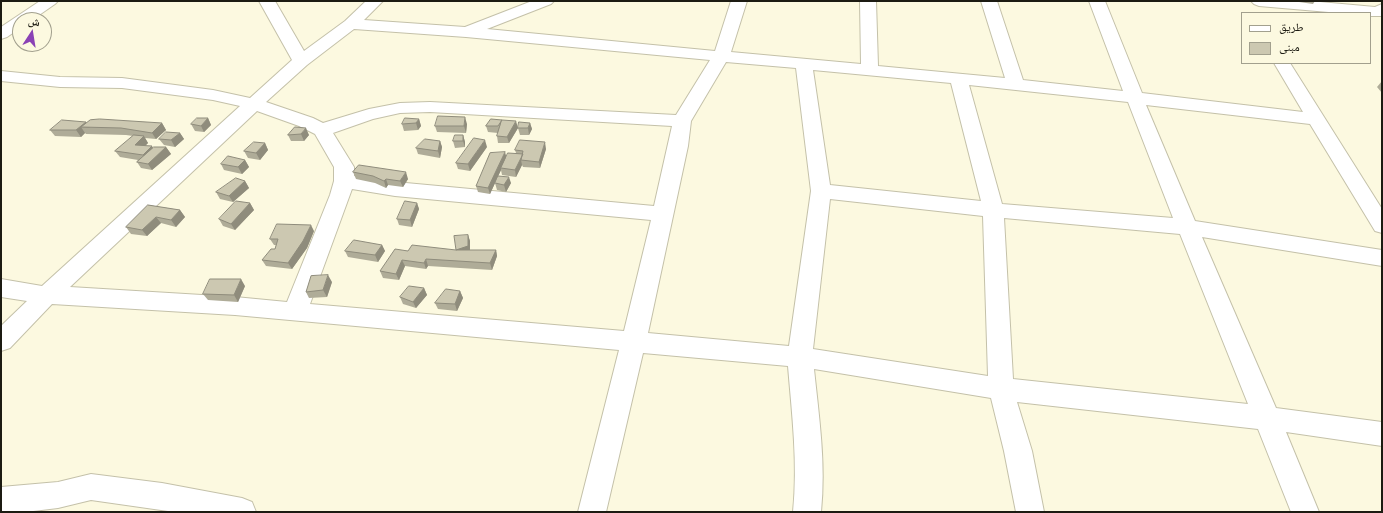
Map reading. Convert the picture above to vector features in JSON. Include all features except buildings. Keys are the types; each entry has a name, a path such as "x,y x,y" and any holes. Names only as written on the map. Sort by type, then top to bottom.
{"street":[{"path":"33,12 50,1"},
{"path":"266,1 301,61"},
{"path":"1,341 47,295 301,61 351,24 375,1"},
{"path":"466,32 546,1"},
{"path":"592,512 634,341 678,146 682,121 721,56 739,1"},
{"path":"868,1 870,70"},
{"path":"989,1 1016,84"},
{"path":"1097,1 1134,97 1268,418 1305,512"},
{"path":"1244,1 1250,12"},
{"path":"1259,1 1379,12 1382,9"},
{"path":"351,24 466,32 1016,84 1317,119"},
{"path":"1,34 12,26"},
{"path":"804,64 821,190 800,357 808,439 809,493 807,512"},
{"path":"1283,64 1382,226"},
{"path":"1,76 60,82 122,83 213,95 254,104 306,122 322,130 344,166 344,181 295,311"},
{"path":"959,79 993,210 1001,388 1018,451 1030,512"},
{"path":"322,130 369,114 400,108 430,107 682,121"},
{"path":"344,181 395,190 662,214"},
{"path":"821,190 993,210 1188,227 1382,258"},
{"path":"1,288 47,295 295,311 800,357 1001,388 1268,418 1382,434"},
{"path":"1,501 58,495 91,487 162,496 242,512"}]}
